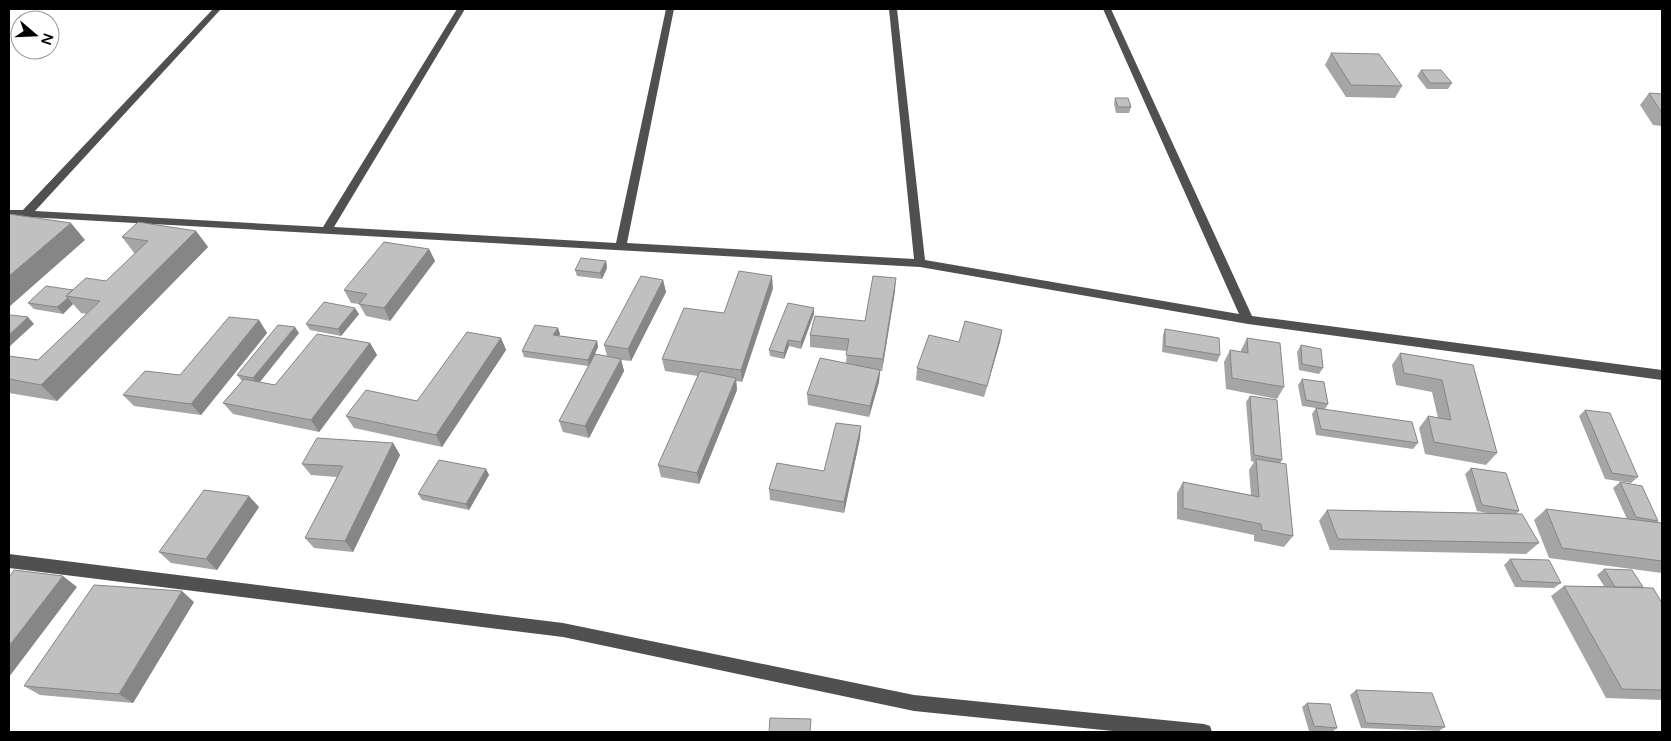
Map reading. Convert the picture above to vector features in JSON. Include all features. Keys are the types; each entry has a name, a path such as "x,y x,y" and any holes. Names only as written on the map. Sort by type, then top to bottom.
{"street":[{"path":"25,215 217,9"},
{"path":"326,231 461,9"},
{"path":"621,246 670,9"},
{"path":"893,9 920,263"},
{"path":"1107,9 1248,320"},
{"path":"9,214 920,263 1248,320 1662,375"},
{"path":"9,561 563,630 914,703 1204,732"}],"building":[{"path":"1331,53 1379,54 1402,86 1351,85"},
{"path":"1421,70 1441,70 1452,83 1430,83"},
{"path":"1649,93 1662,94 1662,113"},
{"path":"1115,98 1128,98 1131,107 1118,107"},
{"path":"9,214 71,223 9,276"},
{"path":"138,222 196,231 41,385 9,379 9,356 38,360 100,301 66,296 86,278 106,281 148,241 122,237"},
{"path":"384,242 429,249 384,308 359,304 367,294 344,290"},
{"path":"581,258 606,261 600,273 575,270"},
{"path":"739,271 772,276 741,370 662,359 684,308 724,313"},
{"path":"641,276 663,280 628,349 604,345"},
{"path":"873,276 896,278 883,359 846,355 849,339 810,335 815,316 865,321"},
{"path":"46,286 73,290 66,296 68,298 57,307 28,303"},
{"path":"324,302 355,308 338,329 306,324"},
{"path":"788,303 814,308 801,342 788,340 784,353 769,350"},
{"path":"9,316 28,317 9,335"},
{"path":"229,317 259,320 191,404 123,395 145,371 180,375"},
{"path":"965,321 1002,330 987,386 917,368 929,335 959,342"},
{"path":"278,325 295,327 253,378 237,375"},
{"path":"535,325 558,328 553,335 597,341 588,360 522,351"},
{"path":"1165,329 1219,338 1220,355 1165,346"},
{"path":"467,332 501,338 436,435 346,416 366,390 417,401"},
{"path":"317,334 370,343 311,420 223,403 244,379 275,385"},
{"path":"1247,338 1280,343 1284,387 1232,378 1230,350 1248,353"},
{"path":"1301,345 1321,349 1323,368 1302,364"},
{"path":"1400,353 1473,365 1497,453 1434,442 1428,416 1451,420 1442,380 1404,373"},
{"path":"595,354 621,359 585,426 559,421"},
{"path":"820,358 880,370 870,406 807,394"},
{"path":"700,371 736,378 697,473 658,465"},
{"path":"1302,379 1324,382 1328,404 1306,400"},
{"path":"1250,396 1277,400 1282,460 1254,455"},
{"path":"1316,408 1412,422 1418,443 1321,429"},
{"path":"1585,410 1610,413 1638,477 1612,473"},
{"path":"836,423 861,426 844,502 769,489 777,463 824,471"},
{"path":"317,438 393,443 345,541 305,538 343,466 302,464"},
{"path":"1256,459 1286,464 1293,536 1262,530 1261,524 1183,508 1183,482 1259,497"},
{"path":"439,460 486,469 466,504 418,494"},
{"path":"1471,468 1506,473 1519,511 1482,505"},
{"path":"1620,482 1642,486 1658,521 1636,517"},
{"path":"204,490 249,496 206,559 159,552"},
{"path":"1546,509 1662,523 1662,561 1562,548"},
{"path":"1327,510 1522,514 1539,543 1338,539"},
{"path":"1510,559 1549,560 1561,583 1522,581"},
{"path":"1604,569 1632,570 1643,587 1615,587"},
{"path":"14,570 63,576 9,646 9,577"},
{"path":"94,585 182,591 119,694 24,686"},
{"path":"1564,586 1653,588 1662,603 1662,690 1622,689"},
{"path":"1356,690 1432,693 1445,727 1366,723"},
{"path":"1307,703 1330,704 1337,728 1314,726"},
{"path":"770,718 811,719 810,732 769,732"}]}
